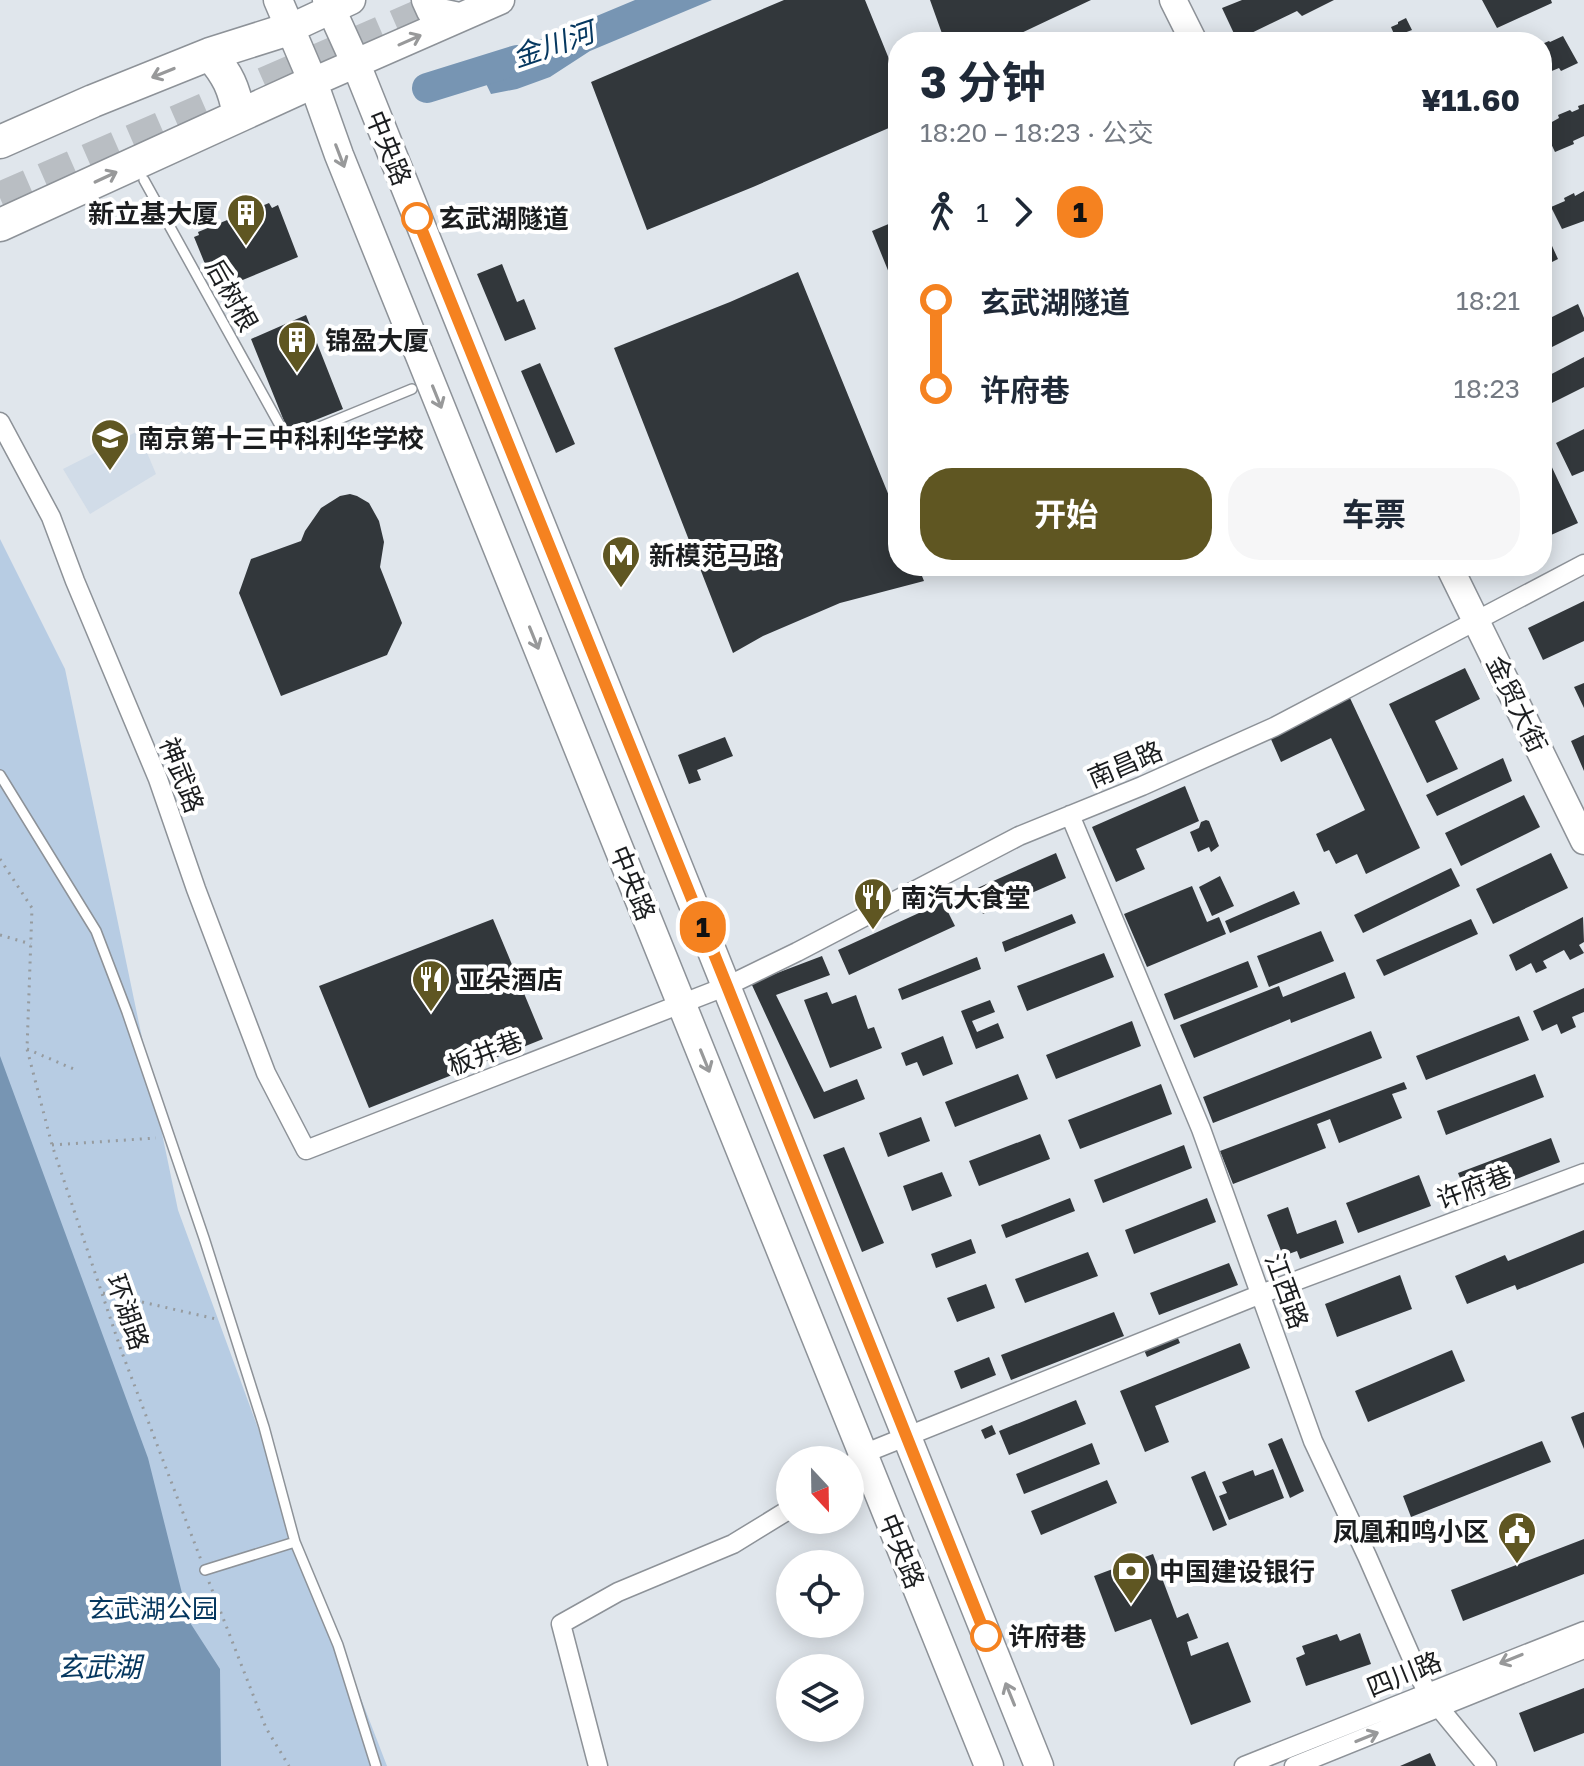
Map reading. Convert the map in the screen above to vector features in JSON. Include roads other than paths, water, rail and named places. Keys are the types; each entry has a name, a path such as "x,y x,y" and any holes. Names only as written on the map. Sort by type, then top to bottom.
{"highway":[{"path":"0,142 210,54 284,14"},
{"path":"210,54 226,73 239,115"},
{"path":"0,225 313,82"}],"main road":[{"path":"426,0 431,11 459,17"},
{"path":"313,82 500,0"},
{"path":"284,14 336,3"},
{"name":"中央路","path":"336,3 356,64 1039,1766"},
{"name":"中央路","path":"284,14 682,1004 852,1446"},
{"name":"中央路","path":"864,1476 989,1766"}],"street":[{"path":"1173,0 1189,32"},
{"name":"神武路","path":"4,430 51,517 158,779 266,1073 306,1150"},
{"name":"南昌路","path":"682,1004 797,952 1019,836 1274,727 1584,564"},
{"name":"金贸大街","path":"1454,576 1584,841"},
{"name":"江西路","path":"1070,815 1201,1129 1313,1441 1427,1693 1487,1766"},
{"name":"板井巷","path":"306,1150 682,1004"},
{"name":"许府巷","path":"864,1457 1261,1294 1584,1173"},
{"path":"598,1766 561,1624 618,1592 733,1544 776,1518"},
{"name":"四川路","path":"1244,1766 1584,1631"},
{"name":"四川路","path":"1294,1766 1584,1649"}],"lane":[{"name":"后树根","path":"144,180 288,440 412,389"},
{"path":"0,775 96,931 127,1012 264,1427 295,1542 338,1645 376,1766"},
{"path":"205,1570 295,1542"}],"water":[{"path":"635,0 712,0 590,51 550,77 491,94 476,63"},
{"name":"玄武湖","path":"0,1056 148,1458 189,1621 220,1669 221,1766 0,1766"}],"waterway":[{"name":"金川河","path":"427,88 517,60"}],"tunnel":[{"path":"0,198 455,0"}],"place":[{"name":"玄武湖隧道","path":"417,218"},
{"name":"新立基大厦","path":"246,247"},
{"name":"锦盈大厦","path":"297,374"},
{"name":"南京第十三中科利华学校","path":"110,472"},
{"name":"新模范马路","path":"621,589"},
{"name":"南汽大食堂","path":"873,931"},
{"name":"亚朵酒店","path":"431,1013"},
{"name":"凤凰和鸣小区","path":"1517,1565"},
{"name":"中国建设银行","path":"1131,1605"},
{"name":"许府巷","path":"986,1636"}],"park label":[{"name":"玄武湖公园","path":"153,1608"}]}
